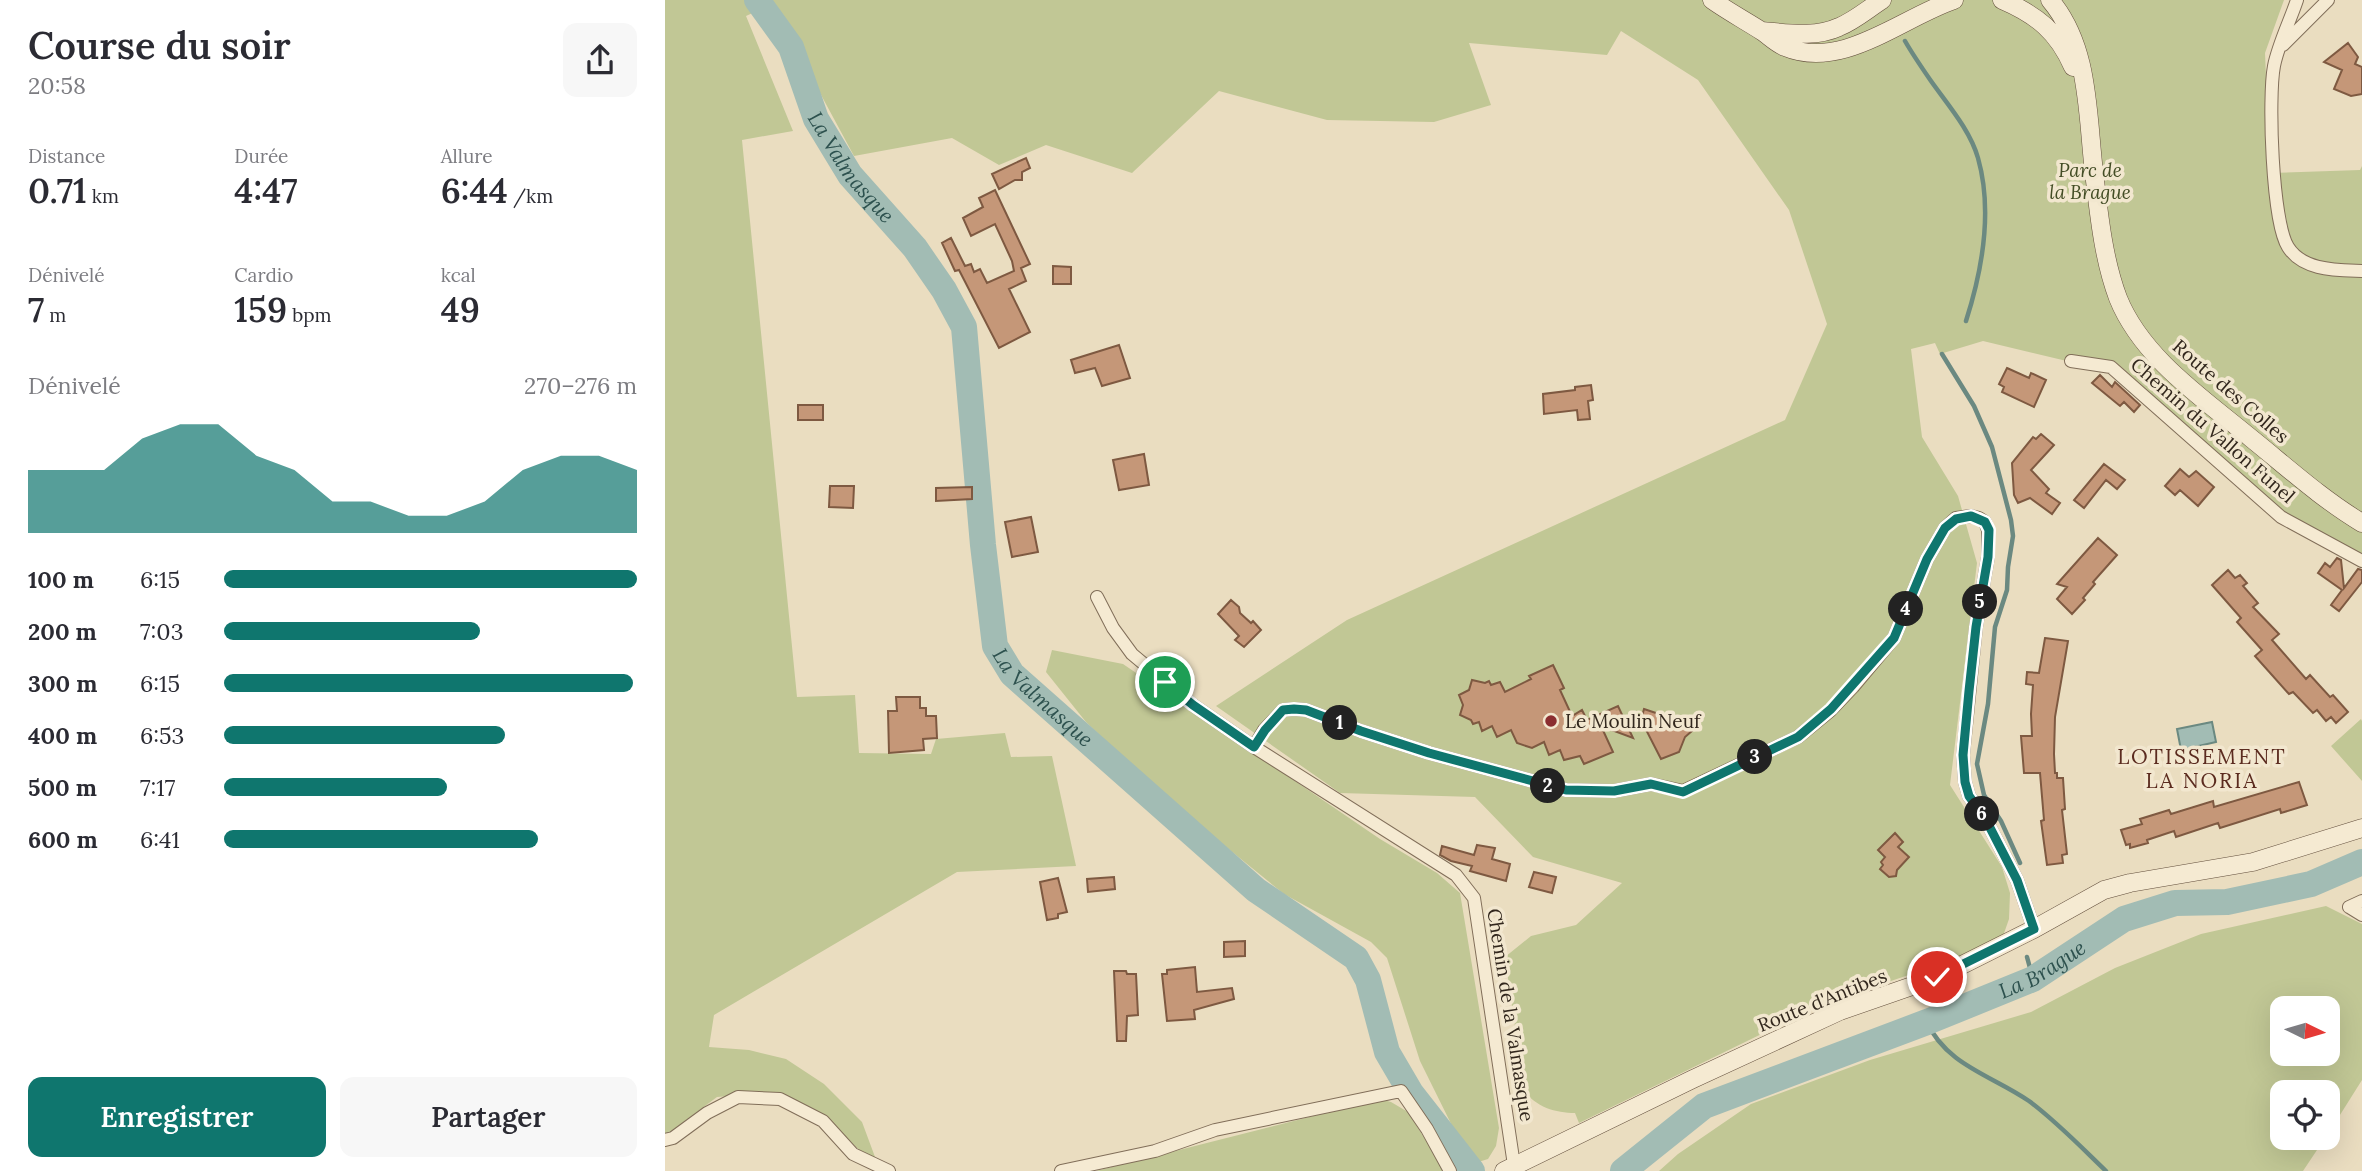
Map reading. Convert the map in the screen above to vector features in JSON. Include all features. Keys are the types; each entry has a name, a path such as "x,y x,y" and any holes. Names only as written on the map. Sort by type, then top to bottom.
{"street":[{"path":"1712,0 1783,47 1804,53 1844,50 1931,8 1954,0"},
{"path":"1762,32 1822,33 1840,27 1882,0"},
{"name":"Route des Colles","path":"2002,0 2021,8 2042,23 2063,46 2085,97"},
{"name":"Route des Colles","path":"2050,0 2074,40 2083,67 2106,254 2118,297 2135,330 2175,375 2332,505 2362,523"},
{"path":"2297,0 2275,62 2270,89 2277,208 2288,247 2309,265 2362,271"},
{"path":"2281,48 2328,0"},
{"name":"Chemin du Vallon Funel","path":"2071,361 2111,367 2281,517 2362,561"},
{"path":"1254,747 1283,710 1306,710 1429,753 1566,790 1602,791 1651,784 1683,792 1798,737 1831,709 1894,638 1927,559 1945,528 1956,519 1971,516 1985,522 1989,530 1988,557 1976,627 1964,743 1965,782 1969,796 1985,818 2017,880 2034,929"},
{"name":"Chemin de la Valmasque","path":"1097,597 1113,628 1132,654 1193,705 1456,876 1474,898 1509,1168"},
{"name":"Route d'Antibes","path":"1509,1168 1840,1011 1937,977 2034,929 2104,890 2253,862 2362,828"},
{"path":"2362,901 2349,907 2362,915"},
{"path":"1062,1171 1155,1151 1215,1130 1401,1091 1427,1129 1450,1171"},
{"path":"665,1140 673,1138 707,1113 738,1097 780,1099 823,1121 853,1154 889,1171"}],"green space":[{"name":"Parc de la Brague","path":"665,0 2284,0 2265,53 2270,173 2360,170 2362,166 2362,558 2281,516 2113,372 1983,341 1940,354 1935,343 1911,349 1922,437 1958,496 1977,563 1950,785 2002,867 2010,893 2009,919 2002,939 1950,961 1823,1004 1579,1123 1575,1113 1547,1108 1534,1101 1524,1090 1505,957 1531,936 1576,925 1622,883 1533,857 1475,797 1340,793 1216,706 1347,620 1785,420 1827,324 1789,210 1698,80 1621,31 1607,55 1469,43 1491,105 1434,122 1327,120 1219,91 1132,173 1046,145 999,165 952,138 854,156 772,4 746,16 793,131 742,140 797,697 855,695 859,753 931,754 936,739 1005,733 1011,757 1052,756 1076,866 957,872 714,1015 709,1047 749,1050 786,1059 824,1084 862,1122 878,1165 830,1121 753,1094 717,1097 665,1136"},
{"path":"1052,650 1123,664 1380,839 1437,873 1460,893 1499,1128 1496,1146 1488,1159 1475,1163 1467,1156 1420,1061 1387,958 1371,942 1284,894 1149,782 1086,722 1046,672"},
{"path":"2361,719 2362,721 2362,781 2331,746"},
{"path":"2326,906 2362,924 2362,1080 2340,1115 2340,1080 2270,1080 2270,1150 2317,1150 2303,1171 1659,1171 1678,1154 1751,1104 1870,1060 2031,1012 2115,968 2201,934"},
{"path":"1380,1099 1408,1112 1445,1171 1096,1171"}],"water":[{"path":"2212,722 2216,742 2181,750 2177,729"}],"building":[{"path":"2348,43 2358,57 2355,64 2362,67 2362,94 2351,96 2334,89 2342,70 2324,62"},
{"path":"1026,158 1030,168 1022,172 1022,180 1015,180 999,189 992,174"},
{"path":"995,190 1030,264 1021,268 1026,281 1009,289 1030,332 999,348 942,243 951,238 965,266 971,264 974,272 980,269 987,283 1014,271 995,224 971,236 963,218 983,207 979,198"},
{"path":"1053,266 1071,267 1071,284 1053,284"},
{"path":"1119,345 1130,378 1102,386 1095,368 1075,373 1071,360"},
{"path":"2007,368 2029,378 2031,373 2046,380 2034,407 2002,392 2004,387 1999,384"},
{"path":"2100,375 2112,387 2115,382 2140,405 2134,412 2124,402 2120,406 2092,383"},
{"path":"1591,385 1593,400 1588,401 1590,419 1578,420 1577,410 1544,414 1543,394"},
{"path":"798,405 823,405 823,420 798,420"},
{"path":"2041,434 2054,445 2031,470 2049,489 2046,493 2060,503 2052,514 2030,498 2018,503 2014,495 2012,463 2033,437 2036,439"},
{"path":"1144,454 1149,485 1119,490 1113,460"},
{"path":"2104,464 2125,480 2117,489 2106,480 2084,508 2074,500"},
{"path":"2180,469 2189,477 2196,471 2214,487 2198,506 2180,490 2175,495 2165,486"},
{"path":"830,486 854,486 853,508 829,507"},
{"path":"972,487 972,499 936,501 936,488"},
{"path":"1031,517 1038,552 1012,557 1005,522"},
{"path":"2098,538 2117,555 2093,582 2095,584 2083,598 2085,600 2072,614 2057,599 2067,587 2057,584"},
{"path":"2337,558 2341,560 2344,588 2358,569 2362,570 2362,582 2339,611 2331,605 2342,590 2318,573 2325,563 2330,567"},
{"path":"2228,570 2235,578 2240,575 2247,583 2243,586 2258,603 2253,607 2279,634 2272,640 2306,679 2310,675 2348,712 2336,723 2331,717 2326,721 2317,710 2313,713 2293,692 2289,694 2255,656 2262,650 2237,622 2241,618 2212,585"},
{"path":"1231,600 1239,607 1240,613 1261,630 1244,647 1235,640 1239,636 1218,614"},
{"path":"2045,638 2068,641 2055,717 2054,754 2055,773 2057,778 2063,778 2065,809 2062,810 2067,854 2062,855 2063,863 2047,865 2041,821 2044,820 2040,773 2024,773 2021,736 2032,736 2033,685 2026,684 2027,672 2039,673"},
{"name":"Le Moulin Neuf","path":"1553,665 1564,688 1560,690 1572,716 1582,710 1587,720 1618,706 1633,738 1601,726 1613,752 1584,764 1580,756 1564,760 1560,750 1549,755 1544,742 1532,748 1517,743 1511,730 1497,737 1492,726 1482,731 1479,722 1473,724 1471,720 1460,715 1463,705 1459,695 1469,690 1472,680 1485,683 1489,681 1491,685 1500,682 1505,692 1531,679 1529,676"},
{"path":"896,697 920,697 920,708 926,708 926,716 936,716 937,738 923,739 924,750 889,753 888,711 897,711"},
{"path":"1644,709 1689,724 1693,730 1685,737 1679,752 1661,759 1641,720"},
{"path":"2299,782 2307,805 2281,813 2280,809 2220,828 2218,823 2176,837 2174,831 2130,848 2130,844 2126,845 2121,830 2142,824 2140,819 2169,810 2171,814 2213,801 2214,807"},
{"path":"1895,833 1903,842 1898,847 1909,857 1897,870 1896,876 1889,877 1880,869 1885,857 1878,850"},
{"path":"1477,845 1495,848 1492,859 1510,864 1506,881 1470,871 1472,866 1440,855 1442,846 1474,855"},
{"path":"1534,872 1556,877 1552,893 1529,887"},
{"path":"1114,877 1115,889 1088,892 1087,879"},
{"path":"1058,878 1067,912 1058,914 1058,918 1047,920 1040,882"},
{"path":"1245,941 1245,956 1224,957 1224,942"},
{"path":"1195,967 1197,992 1232,988 1234,999 1194,1010 1195,1019 1167,1021 1162,974 1167,974 1167,970"},
{"path":"1114,971 1136,974 1138,1015 1127,1016 1126,1041 1117,1041"}],"waterway":[{"name":"La Valmasque","path":"757,0 791,47 816,119 850,175 915,248 944,290 964,327 983,545 995,646 1012,674 1256,890 1356,958 1368,980 1387,1052 1411,1093 1472,1171"},
{"path":"1905,41 1958,118 1978,158 1985,199 1984,241 1977,282 1966,321"},
{"path":"1942,354 1974,406 1992,447 2011,520 2013,536 2007,590 1995,627 1988,704 1977,764 1984,795 2001,821 2020,863"},
{"name":"La Brague","path":"1623,1171 1704,1106 2033,979 2124,919 2175,903 2227,902 2311,884 2362,862"},
{"path":"2027,957 2033,979"},
{"path":"1927,1022 1935,1037 1958,1059 2029,1101 2106,1171"}],"place":[{"name":"Le Moulin Neuf","path":"1551,721"}],"district":[{"name":"LOTISSEMENT LA NORIA","path":"2202,769"}],"route":[{"path":"1165,682 1254,747 1283,710 1306,710 1429,753 1566,790 1614,791 1651,784 1683,792 1798,737 1831,709 1894,638 1927,559 1945,528 1956,519 1971,516 1979,518 1989,530 1988,557 1969,691 1963,755 1965,782 1969,796 1985,818 2017,880 2034,929 1937,977"}]}
